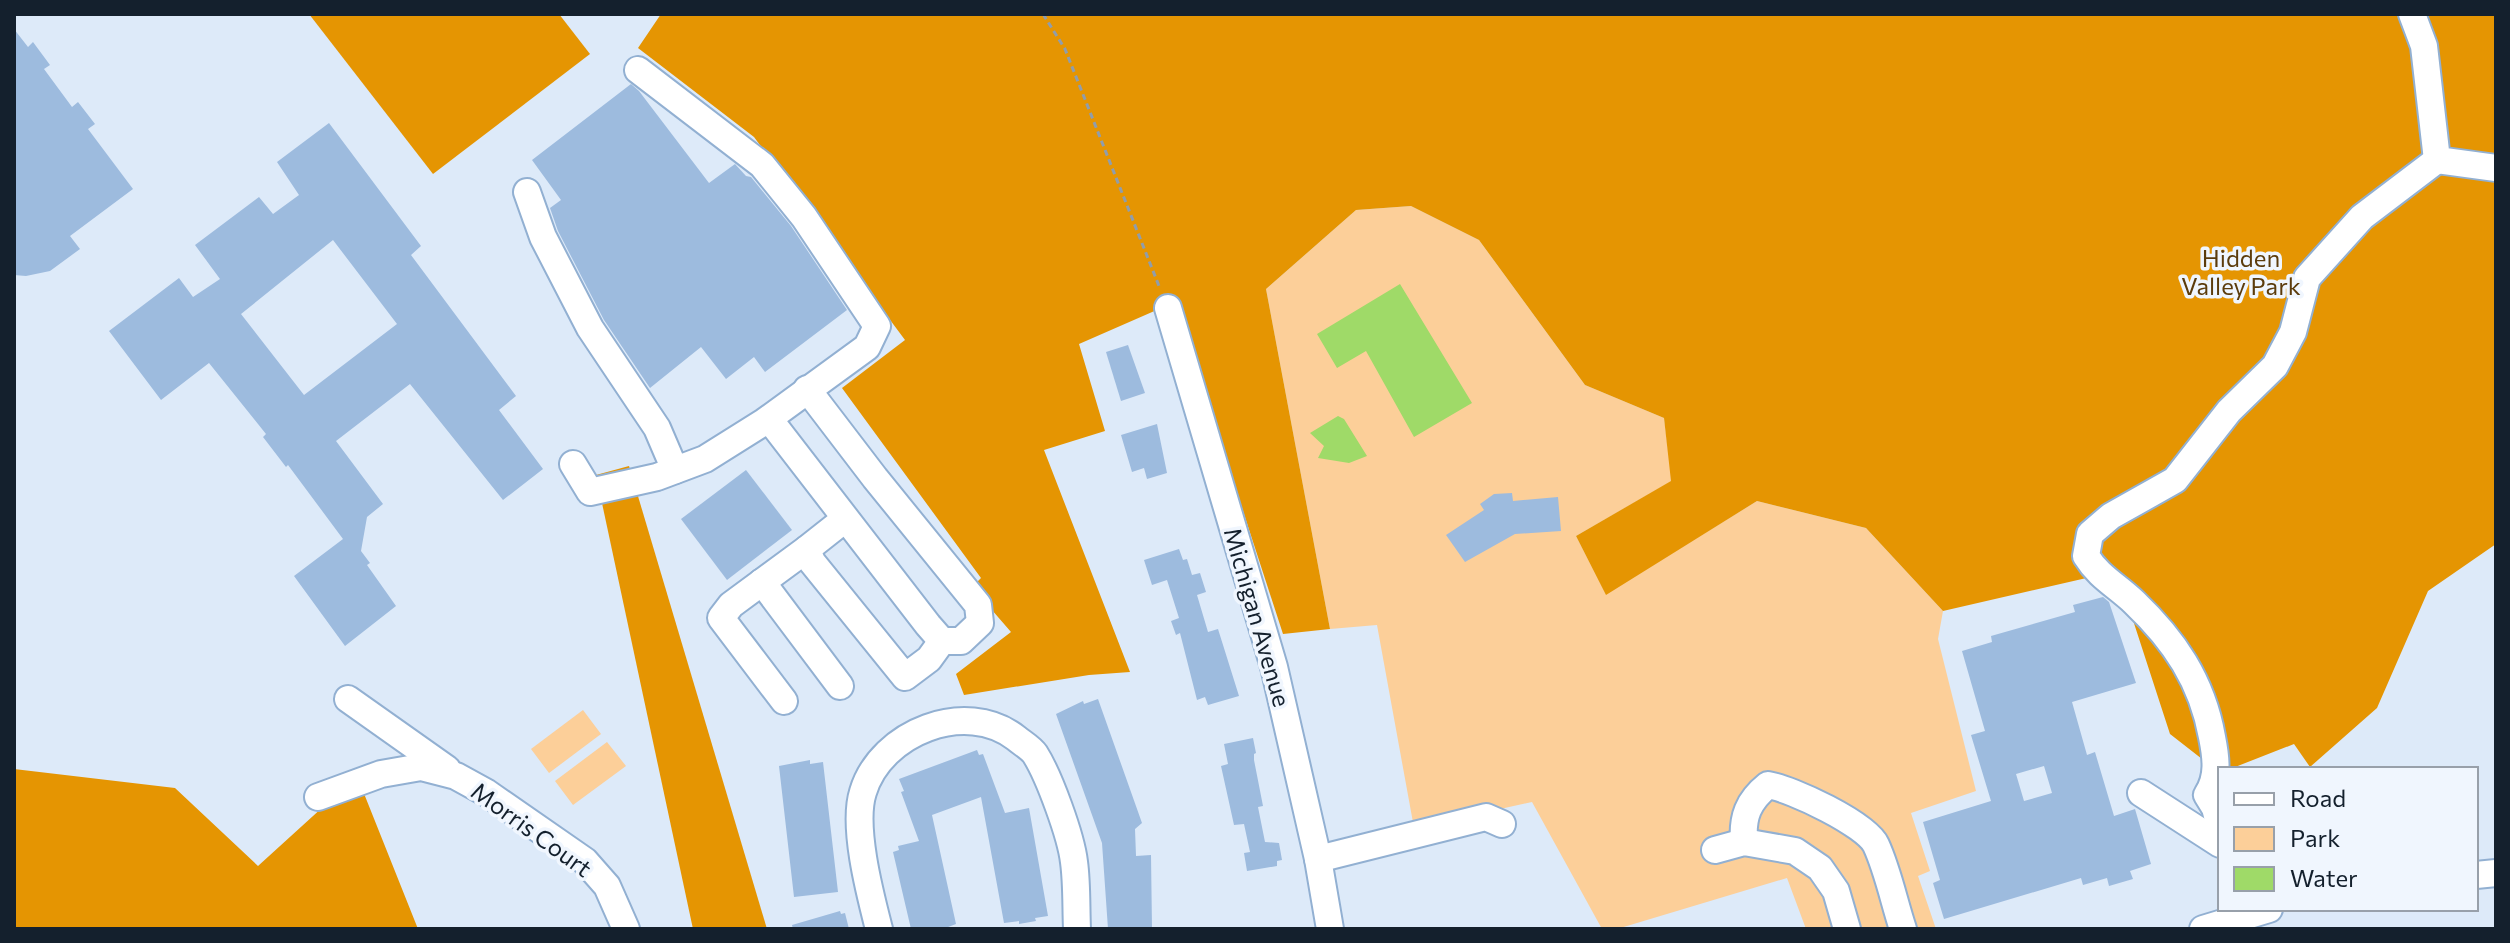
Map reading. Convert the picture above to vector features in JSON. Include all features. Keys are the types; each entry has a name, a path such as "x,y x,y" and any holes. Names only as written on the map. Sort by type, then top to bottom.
{"street":[{"path":"2412,14 2424,46 2437,160"},
{"path":"573,464 590,492 657,477 705,459 769,419 867,347 877,326 804,217 762,165 638,70"},
{"path":"2218,819 2207,795 2215,784 2215,757 2201,692 2182,656 2158,626 2095,571 2086,556 2090,534 2111,516 2175,480 2229,411 2275,366 2293,332 2307,278 2362,217 2437,160 2496,168"},
{"path":"527,192 543,237 590,328 657,428 675,470"},
{"name":"Michigan Avenue","path":"1168,308 1274,667 1318,859 1330,929"},
{"path":"807,389 978,605 980,623 961,641 942,641"},
{"path":"769,419 942,641"},
{"path":"784,701 721,618 731,605 845,519"},
{"path":"807,549 812,562 905,677 929,659 942,641"},
{"path":"762,582 840,686"},
{"path":"348,699 456,776"},
{"path":"879,929 869,893 860,825 862,793 872,770 891,748 917,730 950,722 1004,729 1034,752 1055,801 1074,860 1077,929"},
{"name":"Morris Court","path":"318,797 381,774 421,767 456,776 487,793 585,861 607,886 626,929"},
{"path":"1744,842 1746,809 1755,795 1768,785 1783,787 1862,829 1876,843 1903,929"},
{"path":"2141,793 2218,843"},
{"path":"1318,859 1486,817 1502,824"},
{"path":"1715,850 1744,842 1795,851 1820,868 1836,891 1847,929"},
{"path":"2203,929 2243,913"}],"path":[{"path":"1043,14 1065,49 1168,308"}],"green space":[{"path":"309,14 559,14 590,54 433,174"},
{"name":"Hidden Valley Park","path":"661,14 2496,14 2496,544 2428,591 2377,708 2310,767 2294,744 2235,767 2218,767 2218,771 2170,734 2117,571 1943,611 1866,528 1757,501 1606,595 1576,536 1671,481 1664,418 1585,385 1479,240 1411,206 1356,210 1266,289 1330,629 1283,634 1175,302 1079,344 1105,431 1044,450 1130,672 1089,675 964,695 956,674 1011,632 972,587 981,578 842,388 905,340 754,137 638,48"},
{"path":"1411,206 1479,240 1585,385 1664,418 1672,481 1576,536 1606,594 1757,501 1866,528 1943,611 1938,639 1976,791 1911,813 1930,871 1918,876 1936,929 1806,929 1787,878 1617,929 1602,929 1532,802 1414,828 1377,625 1330,629 1266,289 1356,210"},
{"path":"629,466 767,929 693,929 596,475"},
{"path":"583,710 601,734 549,773 531,749"},
{"path":"607,742 626,766 573,805 555,781"},
{"path":"14,769 175,788 258,866 357,776 418,929 14,929"}],"water":[{"path":"1400,284 1472,403 1414,437 1366,351 1337,368 1317,334"},
{"path":"1338,416 1344,419 1367,456 1349,463 1318,458 1324,446 1310,433"}],"building":[{"path":"14,29 28,47 33,42 50,65 44,69 72,107 78,102 95,124 88,129 133,189 70,236 80,249 50,271 26,276 14,275"},
{"path":"631,84 709,183 735,164 751,177 791,226 847,310 765,372 754,357 726,379 701,347 650,388 604,320 558,231 550,208 561,200 532,160"},
{"path":"329,123 421,246 411,255 516,396 499,410 543,469 503,500 410,384 336,441 383,504 367,517 361,551 370,563 367,565 396,606 345,646 294,576 343,539 263,437 266,434 209,363 161,400 109,331 179,278 193,297 220,279 195,245 259,197 273,214 299,195 277,162","holes":["333,240 397,324 304,395 241,314"]},
{"path":"1128,345 1145,393 1121,401 1106,352"},
{"path":"1157,424 1167,473 1147,479 1144,468 1132,472 1121,435"},
{"path":"746,470 792,530 727,580 681,519"},
{"path":"1512,493 1513,501 1558,497 1561,531 1515,534 1465,562 1446,535 1484,510 1480,504 1494,494"},
{"path":"1179,549 1183,560 1187,559 1192,575 1200,573 1206,592 1197,595 1208,632 1218,629 1239,696 1208,705 1205,697 1197,700 1180,633 1176,635 1171,621 1179,618 1167,580 1152,585 1144,560"},
{"path":"2103,597 2109,602 2136,683 2072,702 2087,755 2095,752 2114,816 2135,809 2151,864 2130,871 2133,879 2109,886 2107,878 2083,885 2081,878 1944,919 1933,883 1940,880 1923,822 1991,801 1971,735 1985,731 1962,651 1992,642 1991,636 2075,612 2073,605","holes":["2044,766 2052,793 2024,801 2016,774"]},
{"path":"1098,699 1142,823 1135,829 1136,856 1151,855 1152,929 1108,929 1102,843 1056,714 1083,701 1084,704"},
{"path":"1253,738 1263,806 1258,807 1265,842 1279,843 1282,860 1277,861 1277,866 1247,871 1244,853 1250,852 1244,824 1234,825 1221,766 1228,764 1224,744"},
{"path":"977,750 979,755 983,754 1005,813 1029,808 1048,916 1019,924 1019,921 1004,923 981,797 932,815 956,924 943,929 911,929 893,852 899,850 898,846 919,841 899,779"},
{"path":"810,760 810,764 823,762 838,892 794,897 779,766"},
{"path":"840,911 841,914 845,913 849,929 793,929 792,925"}]}
